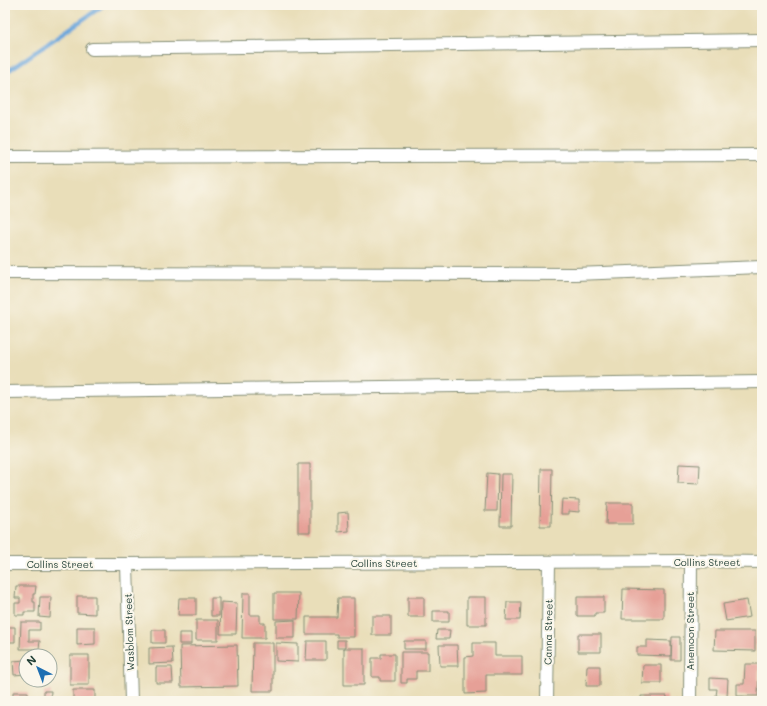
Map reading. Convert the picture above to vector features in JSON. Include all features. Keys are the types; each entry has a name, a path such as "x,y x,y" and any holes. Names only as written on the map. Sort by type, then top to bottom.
{"street":[{"path":"92,49 762,40"},
{"path":"5,157 762,155"},
{"path":"5,273 575,274 762,267"},
{"path":"5,392 762,382"},
{"name":"Anemoon Street","path":"690,561 690,701"},
{"name":"Canna Street","path":"547,701 549,562"},
{"name":"Collins Street","path":"5,564 762,562"},
{"name":"Wasblom Street","path":"127,564 131,701"}],"building":[{"path":"298,464 310,464 310,532 298,532"},
{"path":"679,464 700,465 699,484 678,483"},
{"path":"541,469 552,469 551,526 540,526"},
{"path":"760,472 762,472 762,504 761,504"},
{"path":"487,473 498,474 497,511 485,511"},
{"path":"501,474 512,474 511,526 500,526"},
{"path":"562,499 579,500 579,512 569,511 569,514 561,514"},
{"path":"607,503 633,503 633,524 606,524"},
{"path":"348,512 349,531 338,532 338,513"},
{"path":"16,586 36,586 35,594 33,594 35,612 24,612 24,615 15,615 15,603 20,603 20,598 15,598"},
{"path":"623,589 664,590 664,619 622,619"},
{"path":"243,593 250,593 250,615 260,615 260,623 265,623 265,638 242,638"},
{"path":"274,593 299,593 298,619 274,619"},
{"path":"77,596 95,596 95,614 77,613"},
{"path":"40,597 51,597 50,618 39,617"},
{"path":"408,597 424,597 424,617 408,617"},
{"path":"467,597 486,597 486,625 467,625"},
{"path":"577,597 604,597 604,613 595,613 595,616 577,616"},
{"path":"179,598 196,598 196,615 178,615"},
{"path":"211,598 219,598 219,616 211,616"},
{"path":"338,598 354,598 354,637 337,637 337,634 306,634 306,617 337,617"},
{"path":"747,600 750,617 726,621 723,604"},
{"path":"221,602 237,603 236,634 220,634"},
{"path":"507,602 521,602 520,620 506,620"},
{"path":"433,611 449,611 449,622 433,622"},
{"path":"372,616 391,616 391,635 372,635"},
{"path":"196,620 218,620 218,640 196,640"},
{"path":"295,620 295,638 276,638 276,621"},
{"path":"21,622 40,622 40,630 29,630 29,641 40,641 39,648 20,648"},
{"path":"5,627 15,627 15,642 5,642"},
{"path":"77,627 95,627 95,644 77,645"},
{"path":"152,630 165,630 165,643 152,643"},
{"path":"437,630 450,630 449,639 436,639"},
{"path":"715,631 755,631 755,651 714,650"},
{"path":"179,633 191,633 191,644 179,644"},
{"path":"578,634 601,634 601,652 578,652"},
{"path":"672,637 680,637 680,660 671,660"},
{"path":"337,640 345,640 345,648 337,648"},
{"path":"647,640 671,641 671,656 637,655 637,647 647,647"},
{"path":"307,641 326,641 326,660 306,660"},
{"path":"404,641 426,641 426,649 404,649"},
{"path":"253,643 273,643 273,691 252,691"},
{"path":"276,643 298,644 298,662 276,661"},
{"path":"473,643 495,643 495,656 522,656 522,675 486,675 486,693 465,694 465,657 473,656"},
{"path":"237,645 238,686 181,687 180,646"},
{"path":"439,645 457,645 458,666 440,666"},
{"path":"172,647 173,663 149,664 149,648"},
{"path":"344,648 364,648 364,685 344,685"},
{"path":"401,652 428,652 428,671 416,671 416,679 407,679 407,683 401,683"},
{"path":"381,654 395,654 395,681 380,681 380,677 372,677 372,658 381,658"},
{"path":"70,655 89,655 89,685 70,685"},
{"path":"13,661 18,661 18,675 14,675"},
{"path":"745,664 759,664 758,696 737,696 737,684 744,684"},
{"path":"643,665 661,665 661,683 642,683"},
{"path":"587,666 600,666 600,686 586,686"},
{"path":"156,667 172,667 173,683 156,683"},
{"path":"710,678 728,679 727,697 716,696 717,689 710,689"},
{"path":"73,690 95,690 95,701 73,701"},
{"path":"44,691 51,691 50,701 44,701"},
{"path":"13,692 28,692 28,701 13,701"},
{"path":"641,696 667,696 667,701 641,701"}],"waterway":[{"path":"5,73 104,5"}]}
